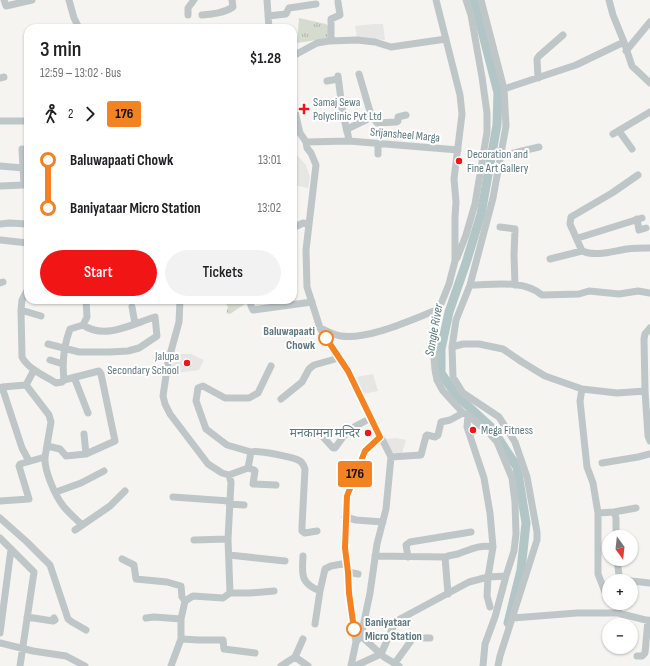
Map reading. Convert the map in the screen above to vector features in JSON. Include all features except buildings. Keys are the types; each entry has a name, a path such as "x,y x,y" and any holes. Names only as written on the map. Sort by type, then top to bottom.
{"street":[{"path":"4,0 6,6 32,0"},
{"path":"69,0 77,24"},
{"path":"188,15 188,8 194,0"},
{"path":"202,15 217,14 229,9 233,6 232,0"},
{"path":"267,0 268,24"},
{"path":"436,0 460,95 462,114 454,179 456,202 455,261"},
{"path":"466,0 471,15 482,77 487,113 487,132 475,204 466,236 455,261 449,284 439,309 435,335 434,358 437,380 443,391 465,414 497,442 512,478 516,534 514,551 496,617 485,644 483,666"},
{"path":"481,0 504,89 506,126 492,198 470,285 456,320 452,347 453,377 463,393 503,421 515,442 527,477 537,532 537,540 498,666"},
{"path":"609,0 632,66 650,83"},
{"path":"331,41 331,19 340,15 338,2"},
{"path":"268,16 286,14 289,8 316,4"},
{"path":"626,51 650,22"},
{"path":"538,78 537,59 563,35"},
{"path":"297,54 317,43 331,41 357,40 391,46 446,39"},
{"path":"504,89 576,65 624,42"},
{"path":"359,74 371,115 377,123 382,124 396,122 398,121 398,116 406,115"},
{"path":"327,81 338,78 342,108 349,141"},
{"path":"632,149 616,133 650,112"},
{"path":"347,132 347,129 366,120 371,115"},
{"path":"297,120 300,133 306,142 307,148 316,165 306,250 307,287 320,328 348,371 391,457 386,508 375,556 370,593 351,666"},
{"path":"0,121 24,121"},
{"name":"Srijansheel Marga","path":"306,142 349,141 458,150"},
{"path":"378,144 378,154"},
{"path":"501,156 539,147"},
{"path":"0,186 24,185 22,149"},
{"path":"0,166 23,168"},
{"path":"582,251 578,238 570,224 571,217 638,176"},
{"path":"578,238 640,219 639,230 646,228"},
{"path":"297,226 303,223 308,224"},
{"path":"0,224 24,224"},
{"path":"500,227 515,229 515,285"},
{"path":"0,240 24,242"},
{"path":"550,259 582,251 598,254 634,248 650,248"},
{"path":"470,285 515,285 536,290 542,295 579,294 588,291 619,294 638,291 650,293"},
{"path":"24,296 21,310 22,357 25,363 56,383 99,371 101,374 115,437 115,440 86,454 66,456 60,449 47,446"},
{"path":"251,304 253,310 260,310 312,302"},
{"path":"64,380 62,364 65,341 70,329 83,325 87,317 86,304"},
{"path":"180,304 179,322 168,362 163,396 170,414 208,464 222,473 229,475 248,468 255,471 253,484 276,486"},
{"path":"132,307 135,324"},
{"path":"320,328 340,336 353,336 376,332 439,309"},
{"path":"21,310 41,316"},
{"path":"48,344 79,352 128,351 139,348 157,336 155,318 116,331 101,331 88,328 83,325"},
{"path":"650,328 645,334 644,339 645,391 648,436 650,441"},
{"path":"452,347 463,344 479,344 503,349 546,376 582,389 617,393 645,391"},
{"path":"281,399 302,382 309,369 314,365 339,358"},
{"path":"50,360 62,364"},
{"path":"271,366 258,393 249,398 225,398 203,386 198,388 196,401 206,428 227,445 251,452 255,451 277,454 300,461 304,464 302,531 305,533 317,530"},
{"path":"26,385 34,370"},
{"path":"74,377 88,413"},
{"path":"26,385 49,415 52,422 45,457 47,472 64,507 82,525"},
{"path":"26,385 2,387 18,438 29,461"},
{"path":"582,389 580,401 587,467 593,483 598,513 598,574 602,584"},
{"path":"391,457 421,455 427,435 435,437 438,435 441,422 465,414"},
{"path":"465,414 484,478 490,513 493,547 488,577 488,596 490,607"},
{"path":"324,437 333,448 335,448 352,428 371,418"},
{"path":"84,434 86,454"},
{"path":"380,437 365,451 347,496 345,548 349,593 358,639 397,665 413,638 430,638"},
{"path":"248,468 251,452"},
{"path":"602,463 650,454"},
{"path":"0,501 29,499 19,466 20,464 45,457"},
{"path":"56,492 81,483 104,471"},
{"path":"229,475 228,539 230,593"},
{"path":"75,530 110,506 125,491"},
{"path":"173,497 229,502 244,505"},
{"path":"598,513 636,508"},
{"path":"614,512 616,518 616,530"},
{"path":"345,517 356,520 383,522"},
{"path":"0,518 47,561 55,578 68,619 86,630"},
{"path":"408,557 406,545 410,542 471,532"},
{"path":"0,538 34,572 20,666"},
{"path":"194,540 228,539"},
{"path":"375,556 445,557 486,545 493,547"},
{"path":"0,633 2,602 11,549"},
{"path":"229,555 285,561"},
{"path":"303,556 303,575 305,580 310,587 320,591"},
{"path":"445,557 448,594"},
{"path":"122,559 134,565 136,579 167,582 181,586 182,597 185,601 182,618 181,639 171,666"},
{"path":"315,624 325,569 331,566 347,563"},
{"path":"618,566 619,575 622,580 650,583"},
{"path":"348,572 358,574"},
{"path":"355,666 381,654 393,627 400,619 469,582 488,577 506,576"},
{"path":"185,601 193,596 223,598 230,593 274,591"},
{"path":"513,618 577,613 618,613 649,620 645,653 642,656 637,656"},
{"path":"27,617 53,621 55,620 54,618"},
{"path":"146,618 182,618"},
{"path":"181,639 223,640 224,649 255,653"},
{"path":"281,666 295,658 303,639"},
{"path":"0,643 66,656 85,666"},
{"path":"295,658 308,666"}],"shaded area":[{"path":"383,24 385,40 357,38 355,26"},
{"path":"297,156 306,165 310,177 308,188 297,186"},
{"name":"Jalupa Secondary School","path":"177,354 191,354 204,360 199,370 168,372 170,364 176,362"},
{"path":"373,374 378,391 363,394 357,377"},
{"path":"396,438 406,440 402,453 390,453 384,439"}],"green space":[{"path":"299,18 326,24 330,28 330,38 297,43"},
{"path":"226,304 245,304 230,314 226,313 228,307"}],"waterway":[{"name":"Sangle River","path":"474,0 498,93 497,125 481,214 449,312 441,349 441,373 456,395 491,427 517,467 526,523 521,570 508,623"}],"bus line":[{"name":"176","path":"326,338 348,371 380,437 365,451 347,496 345,548 354,629"}],"place":[{"name":"Samaj Sewa Polyclinic Pvt Ltd","path":"304,109"},
{"name":"Decoration and Fine Art Gallery","path":"459,161"},
{"name":"Baluwapaati Chowk","path":"326,338"},
{"name":"Jalupa Secondary School","path":"187,363"},
{"name":"Mega Fitness","path":"473,430"},
{"name":"मनकामना मन्दिर","path":"368,433"},
{"name":"Baniyataar Micro Station","path":"354,629"}]}
